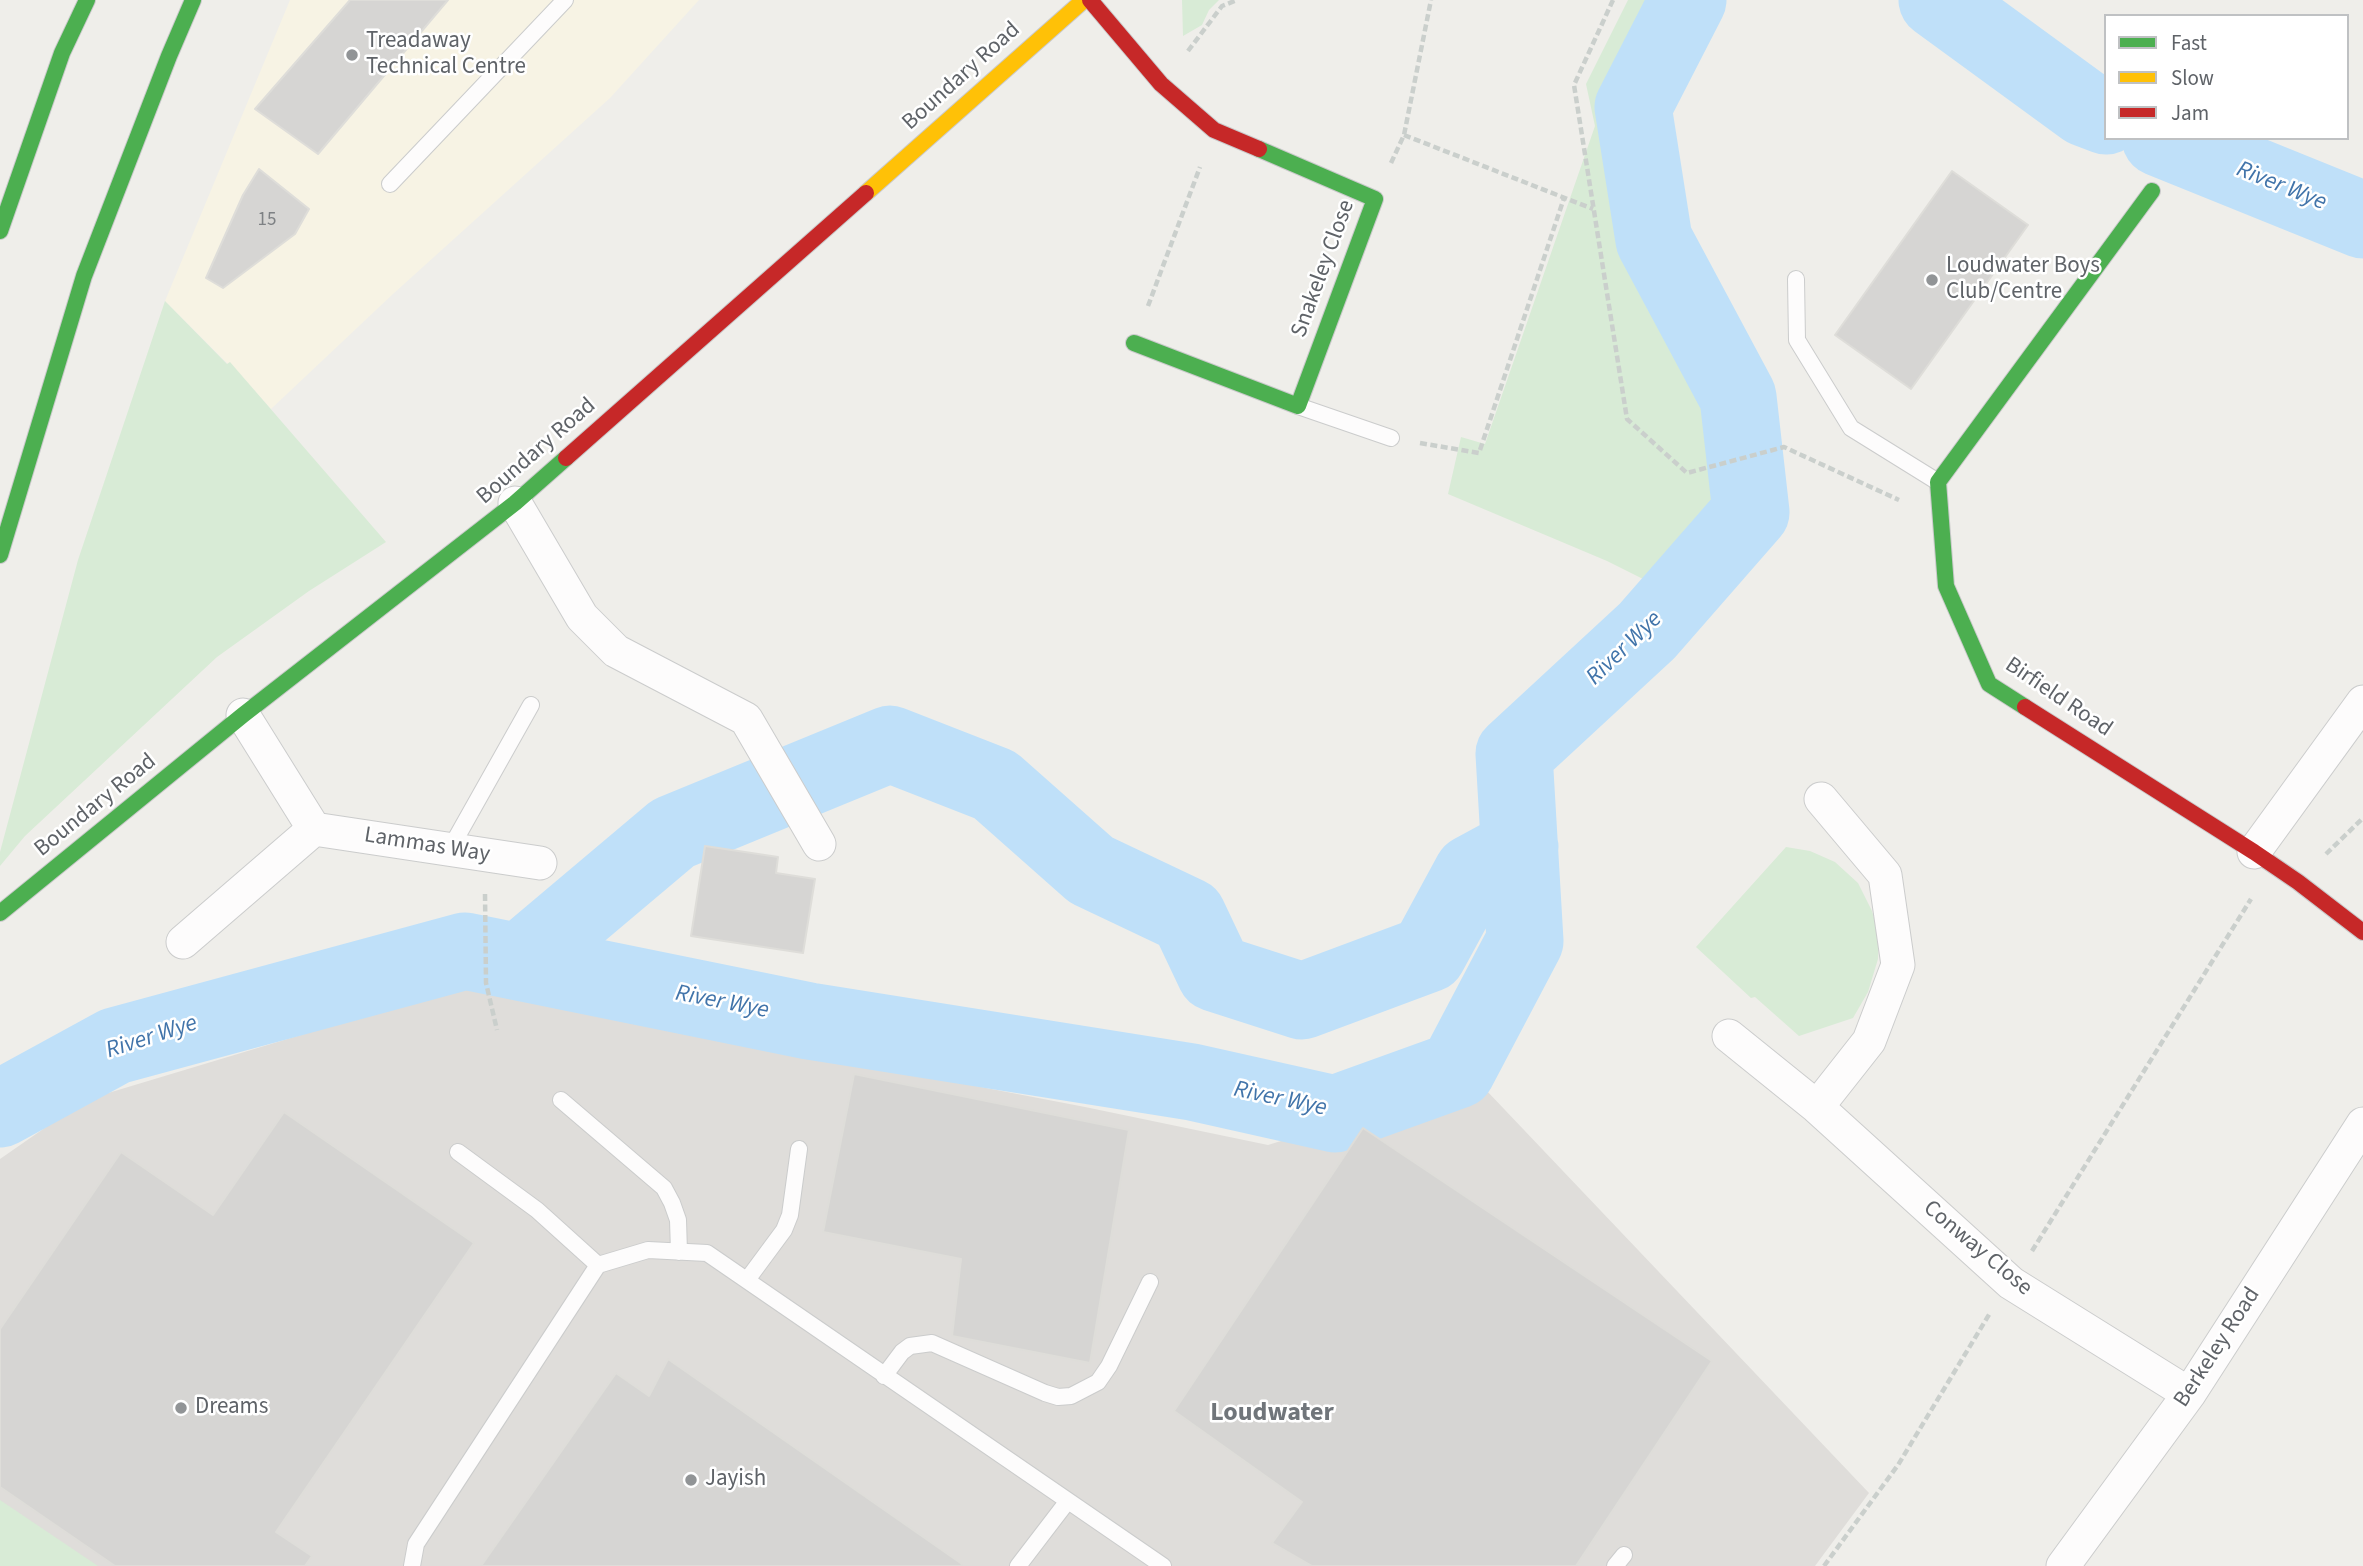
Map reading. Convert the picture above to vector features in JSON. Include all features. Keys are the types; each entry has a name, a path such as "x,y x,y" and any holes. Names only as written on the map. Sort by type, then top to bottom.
{"main road":[{"path":"0,231 62,53 87,0"},
{"path":"0,555 84,276 193,0"},
{"name":"Boundary Road","path":"0,913 243,715 515,503 1084,0"},
{"name":"Snakeley Close","path":"1090,0 1161,84 1214,130 1375,199 1298,406"},
{"path":"1938,482 2152,191"},
{"path":"1134,343 1298,406"},
{"name":"Birfield Road","path":"1938,482 1946,586 1989,684 2298,882 2363,932"}],"street":[{"path":"515,503 582,617 616,651 746,719 819,844"},
{"path":"2264,860 2363,702"},
{"path":"183,943 314,829 243,715"},
{"path":"1816,1107 1869,1041 1898,965 1885,875 1821,799"},
{"name":"Lammas Way","path":"314,829 540,863"},
{"name":"Conway Close","path":"1729,1036 1816,1107 2011,1283 2189,1394"},
{"name":"Berkeley Road","path":"2063,1566 2189,1394 2363,1124"}],"lane":[{"path":"390,184 565,0"},
{"path":"1796,279 1797,340 1851,428 1938,482"},
{"path":"1298,406 1391,438"},
{"path":"450,849 531,705"},
{"path":"561,1100 664,1188 673,1203 678,1220 679,1252"},
{"path":"747,1280 784,1230 790,1214 799,1149"},
{"path":"458,1152 537,1210 598,1265"},
{"path":"412,1566 415,1544 598,1265 648,1250 707,1253 1163,1566"},
{"path":"884,1376 902,1352 910,1346 932,1343 1045,1393 1058,1397 1071,1396 1098,1382 1109,1366 1150,1282"},
{"path":"1017,1566 1067,1502"}],"path":[{"path":"1161,84 1222,6 1237,0"},
{"path":"1375,199 1404,135 1431,0"},
{"path":"1613,0 1574,85 1627,419 1687,473 1784,447 1941,519"},
{"path":"1134,343 1214,130"},
{"path":"1404,135 1594,209"},
{"path":"1391,438 1479,453 1564,198"},
{"path":"2298,882 2363,818"},
{"path":"1824,1566 1898,1465 1990,1313 2252,897 2264,860"},
{"path":"486,916 486,983 497,1030"}],"shaded area":[{"path":"290,0 699,0 610,98 393,294 271,409 230,363 228,364 165,301"},
{"path":"460,987 1085,1107 1268,1145 1342,1122 1463,1071 1486,1090 1869,1493 1815,1566 0,1566 0,1159 85,1100"}],"green space":[{"path":"1182,0 1219,0 1209,10 1202,25 1183,36"},
{"path":"1628,0 1703,0 1696,4 1659,50 1646,89 1639,128 1637,164 1650,228 1676,289 1729,386 1758,449 1762,471 1759,483 1706,576 1651,583 1607,561 1448,494 1461,437 1485,444 1595,126 1586,84"},
{"path":"165,301 227,364 230,362 386,542 309,591 217,657 25,836 0,866 0,852 78,560"},
{"path":"1786,847 1810,851 1835,862 1858,883 1872,911 1879,936 1878,959 1868,992 1853,1018 1799,1036 1755,997 1751,998 1696,947"},
{"path":"0,1500 98,1566 0,1566"}],"building":[{"name":"Treadaway Technical Centre","path":"350,0 448,0 318,154 255,109"},
{"path":"259,169 309,209 295,234 223,288 206,278 243,195"},
{"name":"Loudwater Boys Club/Centre","path":"1952,171 2028,225 1911,389 1835,335"},
{"path":"705,846 778,857 776,873 815,879 803,953 691,936"},
{"path":"854,1074 1129,1130 1090,1363 952,1336 961,1259 823,1232"},
{"name":"Dreams","path":"284,1112 474,1243 276,1532 312,1556 305,1566 115,1566 0,1487 0,1329 121,1152 213,1215"},
{"path":"1363,1128 1712,1361 1576,1566 1312,1566 1272,1543 1302,1502 1174,1411"},
{"name":"Jayish","path":"668,1359 962,1564 961,1566 481,1566 616,1373 649,1396"}],"waterway":[{"name":"River Wye","path":"0,1109 115,1046 465,951 809,1021 1192,1082 1335,1114 1457,1070 1525,941 1514,754 1647,631 1751,512 1738,397 1654,240 1633,107 1688,0"},
{"name":"River Wye","path":"1937,0 2085,108 2104,115"},
{"name":"River Wye","path":"2165,140 2363,220"},
{"path":"520,962 673,833 890,744 995,785 1091,870 1188,916 1215,973 1302,1001 1428,954 1472,873 1520,847"}],"traffic: fast":[{"path":"0,231 62,53 87,0"},
{"path":"0,555 84,276 193,0"},
{"path":"1134,343 1298,406 1375,199 1259,149"},
{"path":"2025,707 1989,684 1946,586 1938,482 2152,191"},
{"path":"0,913 243,715 515,503 566,458"}],"traffic: slow":[{"path":"866,193 1084,0"}],"traffic: jam":[{"path":"1090,0 1161,84 1214,130 1259,149"},
{"path":"566,458 866,193"},
{"path":"2025,707 2254,852 2363,932"}],"place":[{"name":"Treadaway Technical Centre","path":"352,55"},
{"name":"Loudwater Boys Club/Centre","path":"1932,280"},
{"name":"Dreams","path":"181,1408"},
{"name":"Jayish","path":"691,1480"}],"district":[{"name":"Loudwater","path":"1272,1414"}]}
